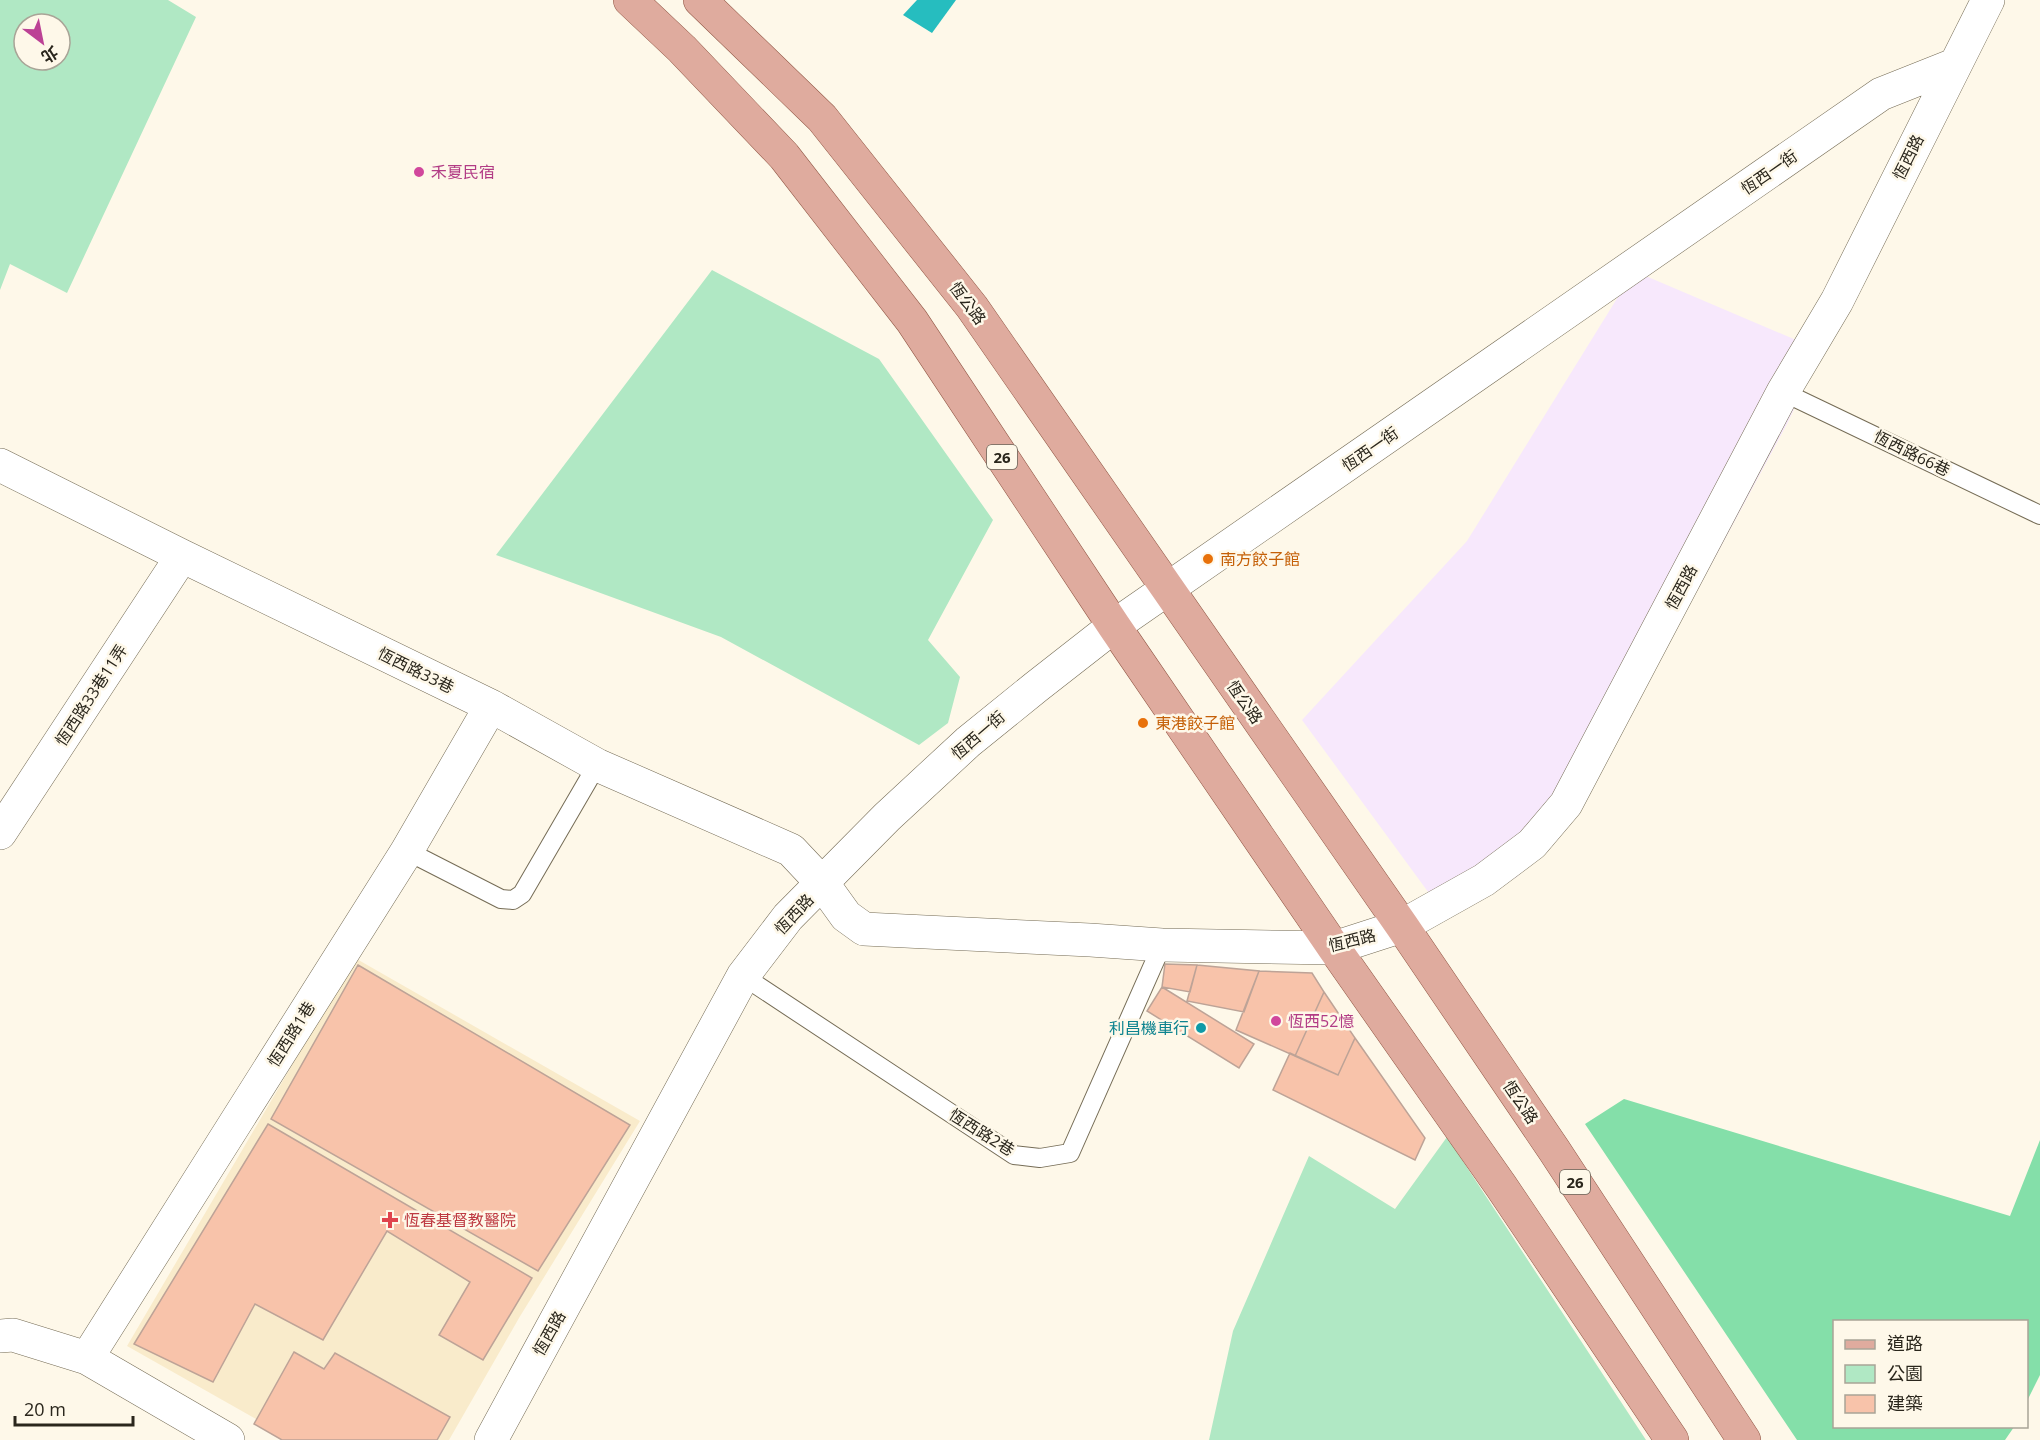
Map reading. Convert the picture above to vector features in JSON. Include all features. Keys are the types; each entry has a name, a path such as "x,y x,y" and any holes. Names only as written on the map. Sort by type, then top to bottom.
{"main road":[{"name":"26","path":"630,0 682,49 784,156 912,321 1114,626 1334,948 1501,1186 1672,1440"},
{"name":"恆公路","path":"700,0 822,118 972,307 1402,926 1561,1160 1744,1440"}],"street":[{"name":"恆西路","path":"491,1440 743,976 788,917 823,884 846,916 864,929 1162,945 1334,948 1402,926 1492,874 1532,843 1566,804 1783,392 1837,301 1988,0"},
{"name":"恆西一街","path":"823,884 887,817 968,742 1114,626 1881,94 1954,65"},
{"name":"恆西路33巷","path":"0,465 491,706 597,765 791,850 823,884"},
{"name":"恆西路33巷11弄","path":"0,833 182,556"},
{"name":"恆西路1巷","path":"87,1358 407,851 491,706"},
{"path":"0,1336 13,1335 87,1358 228,1440"}],"lane":[{"name":"恆西路66巷","path":"1783,392 2040,515"},
{"path":"407,851 501,899 513,900 522,894 597,765"},
{"name":"恆西路2巷","path":"743,976 1014,1155 1040,1158 1070,1153 1162,945"}],"shaded area":[{"path":"1634,271 1822,351 1787,424 1578,812 1517,877 1445,915 1302,720 1467,541"},
{"name":"恆春基督教醫院","path":"355,958 640,1121 519,1318 449,1440 293,1440 127,1346"}],"green space":[{"path":"0,0 168,0 196,17 67,293 10,264 0,290"},
{"path":"712,270 879,359 993,520 928,640 960,677 948,723 919,745 721,637 496,555"},
{"path":"1624,1099 2010,1216 2040,1140 2040,1375 2028,1399 2028,1320 1833,1320 1833,1428 2013,1428 2005,1440 1797,1440 1585,1124"},
{"path":"1447,1137 1646,1440 1209,1440 1233,1331 1309,1156 1395,1209"}],"water":[{"path":"917,0 956,0 932,33 903,15"}],"building":[{"path":"1165,964 1197,965 1190,992 1162,987"},
{"path":"358,965 630,1125 538,1271 271,1119"},
{"path":"1197,965 1259,971 1244,1012 1187,1001"},
{"name":"恆西52憶","path":"1259,971 1312,973 1324,992 1295,1056 1236,1030"},
{"name":"利昌機車行","path":"1162,987 1254,1044 1239,1068 1147,1011"},
{"path":"1324,992 1355,1038 1338,1075 1295,1056"},
{"path":"1355,1038 1425,1138 1415,1160 1273,1090 1290,1053 1338,1075"},
{"path":"268,1124 532,1278 483,1360 439,1335 470,1282 387,1231 323,1340 255,1304 213,1382 134,1344"},
{"path":"294,1352 324,1369 335,1353 450,1417 437,1440 282,1440 254,1424"}],"place":[{"name":"禾夏民宿","path":"419,172"},
{"name":"南方餃子館","path":"1208,559"},
{"name":"東港餃子館","path":"1143,723"},
{"name":"恆西52憶","path":"1276,1021"},
{"name":"利昌機車行","path":"1201,1028"},
{"name":"恆春基督教醫院","path":"390,1220"}]}
